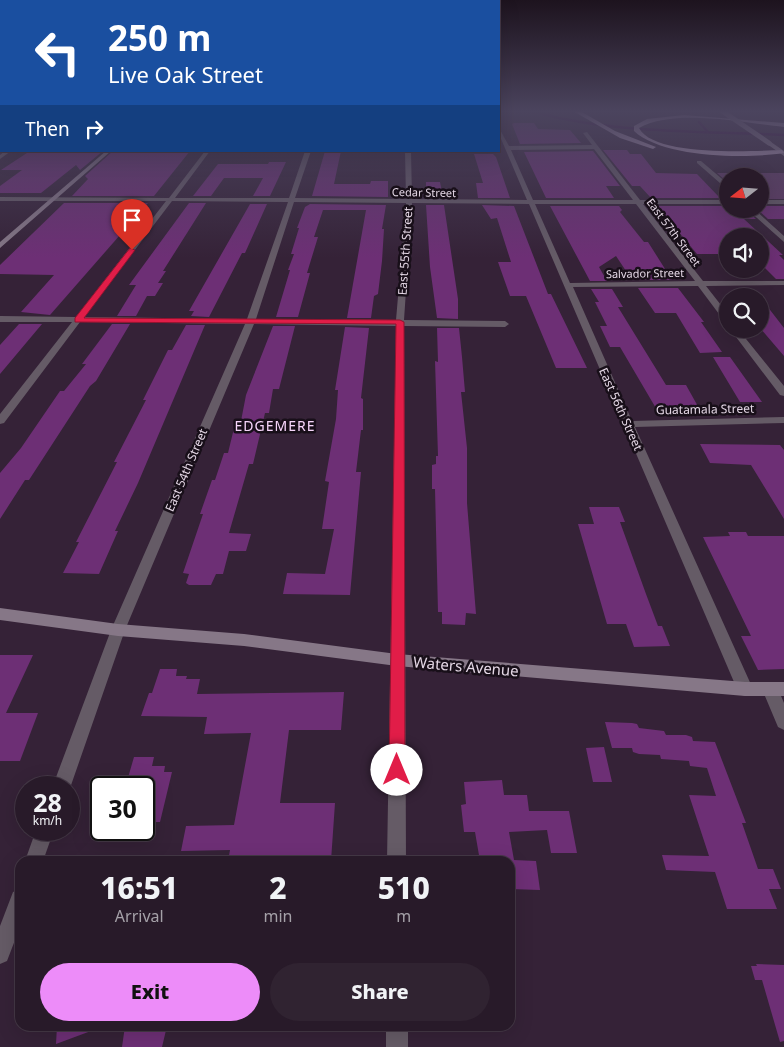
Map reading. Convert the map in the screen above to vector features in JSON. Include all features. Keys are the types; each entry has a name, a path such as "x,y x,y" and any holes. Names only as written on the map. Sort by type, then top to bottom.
{"main road":[{"path":"0,246 99,160"},
{"name":"Waters Avenue","path":"0,614 118,630 244,640 396,660 745,690 777,689"}],"street":[{"path":"0,420 201,160"},
{"name":"East 54th Street","path":"65,776 118,630 250,320 305,160"},
{"name":"East 55th Street","path":"397,856 396,660 400,322 409,202 408,160"},
{"name":"East 56th Street","path":"513,160 745,690"},
{"name":"East 57th Street","path":"604,160 719,309"},
{"path":"699,162 719,180"},
{"name":"Cedar Street","path":"0,198 292,199 409,202 719,202"},
{"path":"769,202 784,202"},
{"path":"760,218 784,240"},
{"name":"Salvador Street","path":"567,284 784,283"},
{"path":"0,319 505,324"},
{"path":"741,338 784,393"},
{"name":"Guatamala Street","path":"628,424 784,420"},
{"path":"777,689 784,722"},
{"path":"36,856 41,841"},
{"path":"0,954 15,913"},
{"path":"397,1031 397,1047"}],"shaded area":[{"path":"769,173 784,173 784,199 769,199"}],"building":[{"path":"16,160 92,160 80,170 76,165 41,193 0,193 0,186 22,170 1,170"},
{"path":"103,160 183,160 154,196 72,196 88,179 85,176"},
{"path":"322,160 339,160 334,184 370,184 371,181 388,181 388,197 312,196"},
{"path":"476,160 497,160 510,198 478,198 476,183 483,183"},
{"path":"528,160 600,160 620,186 606,186 614,198 546,198"},
{"path":"611,160 646,160 656,173 697,174 719,198 651,198 640,186 632,186"},
{"path":"269,162 286,162 270,196 253,196 263,178 224,178 211,196 193,196 218,164 268,164"},
{"path":"426,182 440,182 443,197 426,197"},
{"path":"64,203 148,203 50,315 21,312 54,275 0,274 0,265"},
{"path":"189,203 206,203 163,271 166,271 158,283 163,283 155,296 147,296 136,316 117,316 136,285 129,285"},
{"path":"250,204 267,204 245,253 242,253 209,317 191,316 194,311 189,311"},
{"path":"310,204 386,205 382,229 384,229 378,294 374,296 371,318 347,318 366,210 323,210 314,237 318,237 307,273 310,273 298,317 276,317 294,254 291,254 299,228 297,228 305,207"},
{"path":"426,205 444,205 458,299 458,319 437,318 430,267"},
{"path":"482,205 514,206 548,294 551,294 587,368 556,368 526,296 510,296 498,262 511,262 497,218 491,219"},
{"path":"550,206 619,206 622,210 620,212 644,242 648,242 672,280 632,280 616,256 599,267 607,281 590,281"},
{"path":"657,206 719,206 719,218 756,219 744,219 754,228 719,228 719,254 697,254"},
{"path":"769,206 784,206 784,219 768,219"},
{"path":"769,242 783,255 779,255 784,260 784,279 776,279 769,272"},
{"path":"638,288 678,288 704,322 701,322 722,352 700,353 676,313 655,313"},
{"path":"591,289 612,289 623,307 618,307 666,385 686,385 700,410 657,410 620,347 610,347 600,326 607,326 595,302 599,302"},
{"path":"769,309 784,328 784,356 769,338"},
{"path":"19,324 42,324 0,374 0,345"},
{"path":"112,324 130,324 96,381 90,386 29,480 25,480 0,519 0,473 21,448 60,391 64,391 86,364 82,364"},
{"path":"186,325 205,325 138,483 115,531 118,531 99,574 63,573 79,542 76,542 117,462 114,462 146,400 143,400 168,350 172,350"},
{"path":"273,326 295,326 279,389 273,389 269,413 265,413 253,464 249,464 229,533 251,534 246,551 229,551 223,574 216,574 211,585 189,585 186,583 189,574 183,573 203,514 200,514 212,480 215,480 224,453 228,453 235,424 241,421 246,395"},
{"path":"345,327 369,328 361,398 363,399 363,430 361,430 356,472 361,472 350,595 283,594 287,573 325,574 334,529 322,529 329,482 325,481 336,419 338,390 335,390"},
{"path":"437,328 459,328 462,357 465,392 461,392 467,448 467,503 476,614 466,613 465,625 442,624 442,612 438,612 435,489 432,489 432,465 436,464 436,456 438,456 435,361 438,362"},
{"path":"713,357 730,357 762,402 740,402"},
{"path":"700,444 780,445 784,450 784,519 751,465 710,463"},
{"path":"589,507 619,507 625,522 620,522 646,594 658,626 662,626 670,646 634,647 626,624 607,624 578,524 594,524"},
{"path":"728,532 746,532 748,536 784,536 784,669 758,670 741,636 751,636 703,537 730,536"},
{"path":"0,655 33,655 6,713 38,713 20,761 0,761"},
{"path":"160,669 177,669 176,676 187,676 186,679 200,679 197,694 344,692 341,730 289,730 280,803 335,803 331,856 229,856 230,850 181,851 186,826 234,825 251,733 204,734 207,717 141,716 149,693 152,693"},
{"path":"605,722 632,723 637,724 639,728 664,731 666,735 686,735 692,737 693,741 715,742 746,823 742,823 758,869 773,869 781,889 769,889 777,909 727,909 715,872 666,870 662,855 709,856 689,795 716,796 707,768 690,766 689,761 661,759 660,755 639,754 633,752 632,748 612,748"},
{"path":"604,747 612,782 593,782 586,748"},
{"path":"134,757 154,757 152,766 165,766 164,772 172,772 160,822 155,822 155,776 128,776"},
{"path":"502,780 504,795 527,795 529,811 569,811 577,853 551,853 547,830 509,832 513,856 479,856 475,832 464,832 461,805 466,804 464,782"},
{"path":"515,860 536,861 540,890 515,889"},
{"path":"756,964 784,965 784,1041 780,1042 762,980 755,980 751,966 757,966"},
{"path":"57,1031 91,1031 56,1044"},
{"path":"124,1031 166,1031 162,1047 122,1047"}],"district":[{"name":"EDGEMERE","path":"275,425"}],"route":[{"path":"132,250 78,320 400,322 396,660 397,770"}]}
